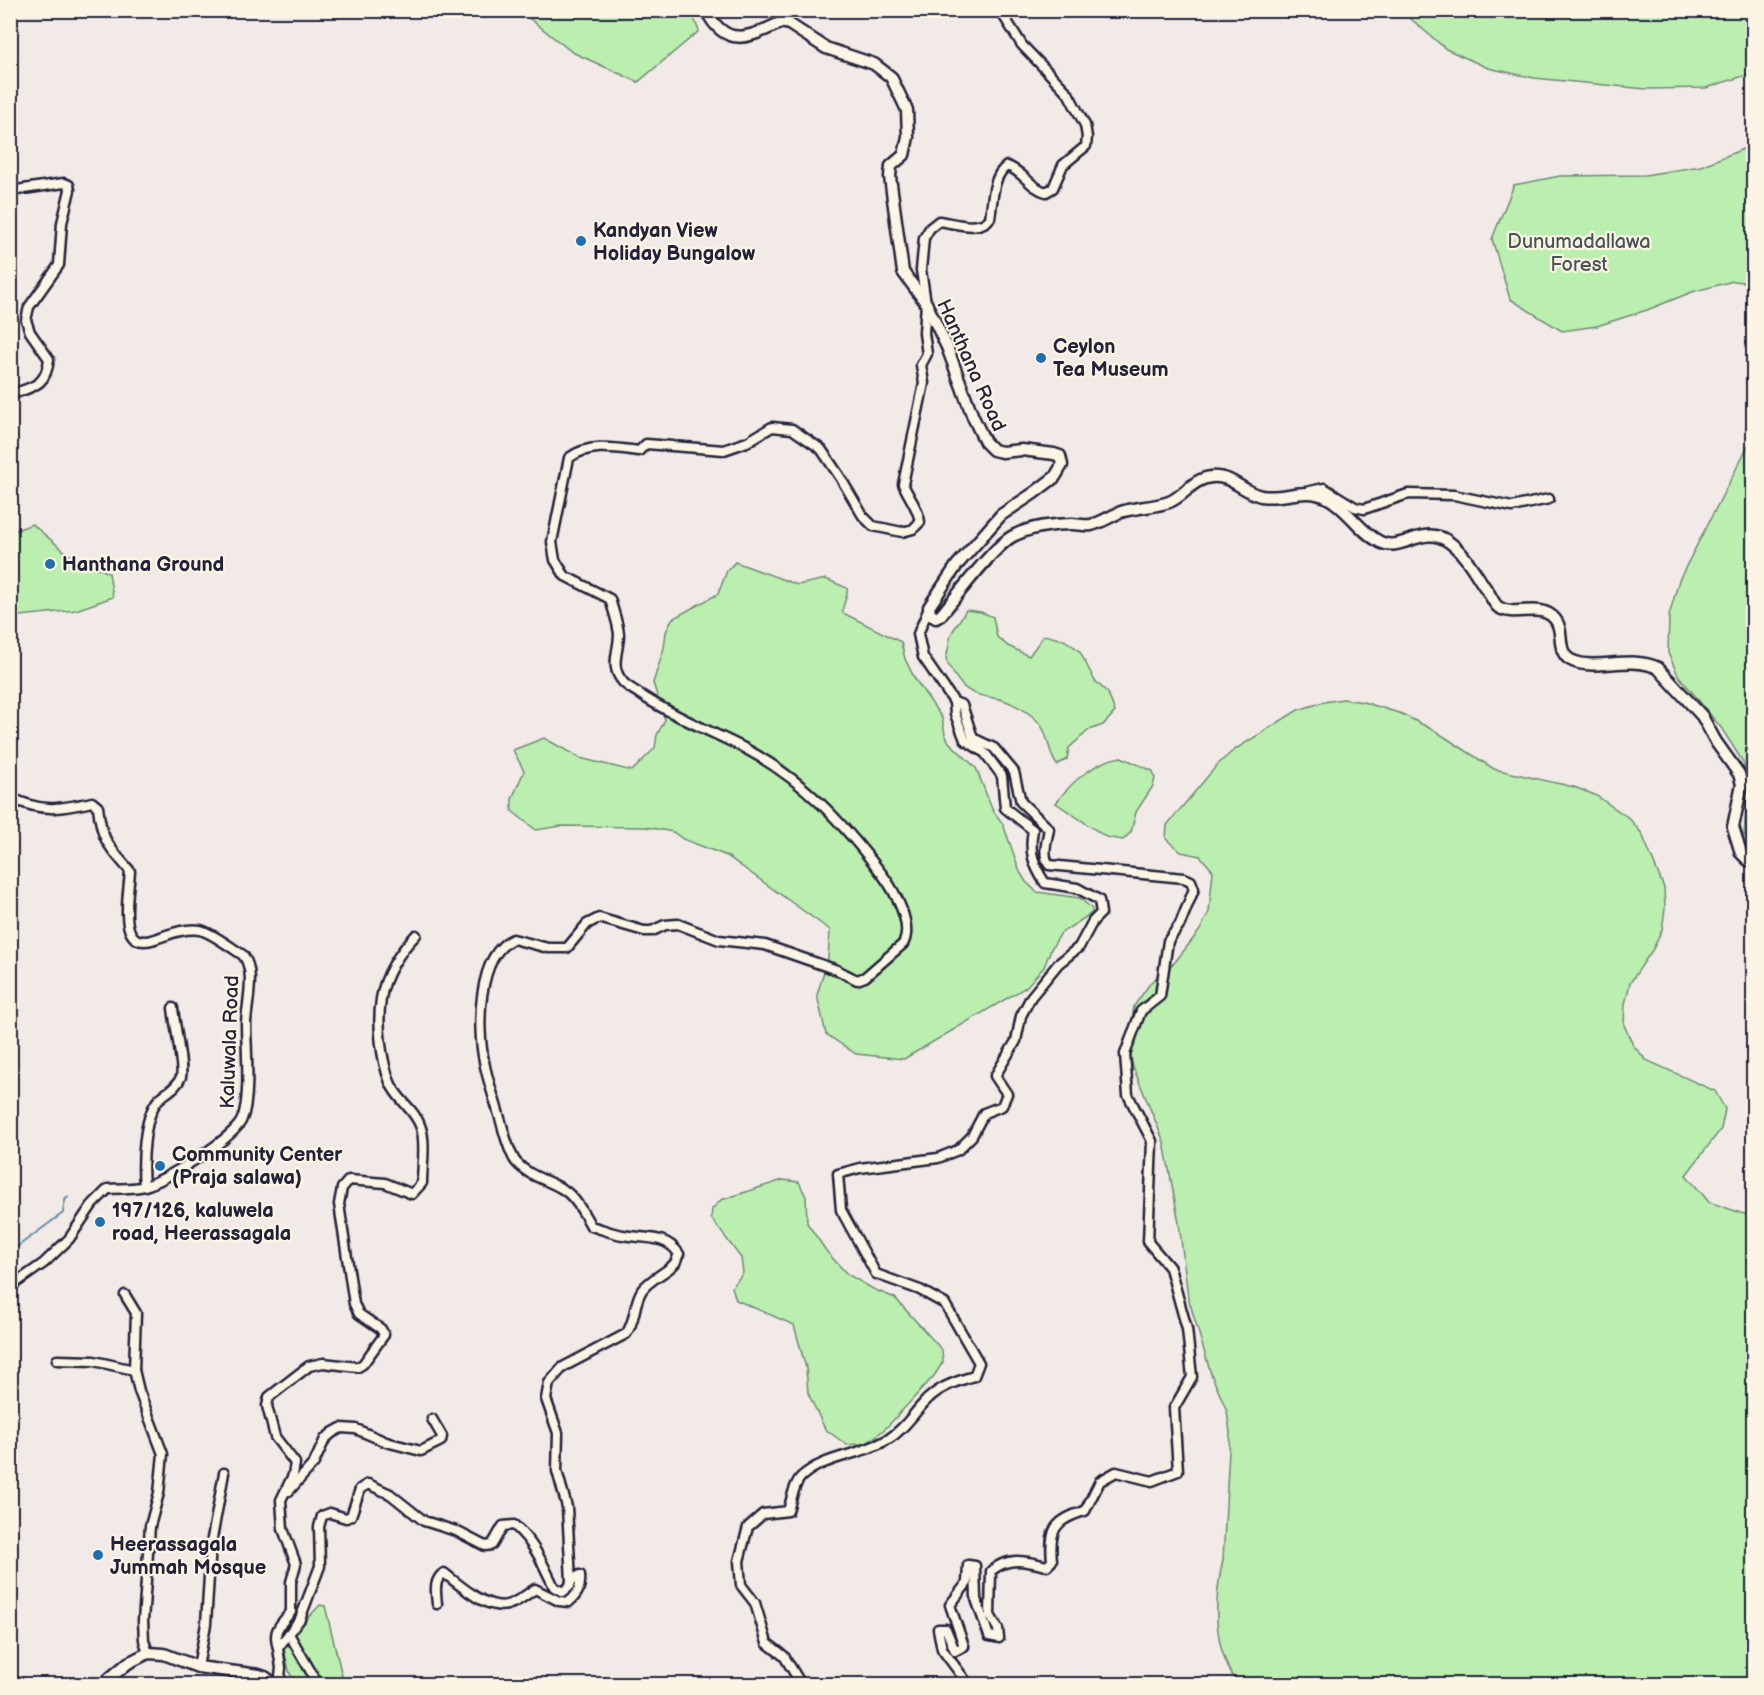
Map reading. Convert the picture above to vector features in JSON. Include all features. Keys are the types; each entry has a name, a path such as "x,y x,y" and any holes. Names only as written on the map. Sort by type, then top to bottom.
{"street":[{"name":"Hanthana Road","path":"706,10 712,23 724,33 736,37 750,37 782,22 789,24 826,48 874,64 891,77 907,110 908,137 904,154 891,166 890,177 903,272 926,303 985,442 993,450 1002,452 1022,450 1054,453 1060,456 1062,465 1055,477 1001,515 957,566 929,608"},
{"path":"278,1648 300,1618 320,1566 322,1516 330,1513 346,1518 351,1516 360,1489 368,1484 390,1494 424,1521 456,1531 485,1546 492,1545 503,1526 514,1525 538,1551 554,1587 563,1592 570,1586 567,1507 557,1471 558,1433 546,1400 549,1383 563,1367 626,1334 633,1325 637,1302 642,1291 675,1263 679,1254 673,1245 663,1240 622,1235 591,1226 575,1201 564,1190 534,1176 516,1162 504,1133 483,1061 480,1017 489,966 499,948 513,939 549,948 567,948 587,924 599,918 644,931 652,931 664,925 678,924 719,940 765,945 837,970 857,980 880,964 907,938 905,922 894,891 856,841 817,798 788,774 747,750 655,704 623,682 614,665 618,634 610,599 565,576 555,560 552,543 569,458 579,451 598,447 639,452 646,444 724,450 747,442 772,427 792,429 821,449 863,516 873,526 902,532 913,529 920,522 918,508 903,484 924,383 921,365 927,354 924,333 926,303 921,270 924,238 930,228 939,221 979,226 987,223 990,218 997,179 1001,170 1007,166 1015,169 1039,190 1046,192 1053,188 1063,165 1086,146 1087,137 1084,125 1068,93 1022,45 1000,10"},
{"path":"10,191 64,183 69,185 70,190 62,223 59,265 29,307 26,320 30,332 49,359 48,371 43,381 10,395"},
{"path":"929,608 930,614 936,618 941,615 999,547 1014,535 1044,527 1071,524 1090,525 1124,511 1170,502 1196,481 1213,476 1228,479 1260,496 1290,495 1324,488 1355,507 1364,509 1407,494 1454,495 1512,507 1549,499"},
{"path":"1306,492 1328,498 1379,542 1391,545 1426,535 1437,536 1448,541 1461,552 1497,606 1508,610 1544,611 1553,616 1559,624 1563,651 1568,658 1576,662 1588,663 1649,663 1658,668 1702,716 1716,742 1739,774 1742,784 1733,828 1741,853 1754,862"},
{"path":"801,1684 784,1656 767,1643 755,1603 741,1585 739,1561 748,1527 763,1514 788,1511 799,1479 817,1464 864,1452 890,1438 905,1426 923,1403 937,1390 952,1382 974,1376 979,1363 945,1304 920,1290 876,1274 841,1210 838,1174 860,1168 939,1158 958,1150 972,1136 984,1113 1002,1106 1007,1094 995,1076 1016,1041 1021,1016 1031,998 1058,964 1079,946 1093,921 1101,913 1099,900 1077,888 1045,883 1034,867 1030,844 1033,830 1005,808 1002,776 985,753 965,740 955,714 954,702 923,657 918,634 929,608"},
{"path":"954,702 962,705 973,738 994,748 1014,772 1021,802 1048,829 1045,849 1046,861 1049,865 1184,878 1191,881 1194,889 1180,924 1168,941 1160,996 1141,1011 1125,1054 1128,1095 1152,1142 1148,1242 1170,1268 1187,1329 1192,1377 1174,1408 1178,1471 1152,1481 1116,1472 1100,1481 1085,1511 1068,1516 1055,1525 1050,1543 1052,1561 1047,1566 1024,1560 1001,1563 991,1571 990,1615 998,1629 999,1638 989,1636 976,1599 975,1566 968,1565 968,1583 950,1605 964,1647 956,1651 946,1629 938,1629 942,1649 968,1684"},
{"name":"Kaluwala Road","path":"10,797 34,806 54,810 92,802 99,807 100,824 105,842 130,871 127,918 129,931 134,939 148,942 181,930 202,930 243,955 248,961 249,978 246,1021 246,1106 242,1121 231,1134 168,1177 144,1186 108,1189 92,1205 69,1239 44,1263 10,1287"},
{"path":"279,1684 281,1668 276,1641 277,1628 291,1612 291,1582 296,1564 283,1529 281,1500 293,1475 295,1463 275,1437 267,1406 269,1397 309,1366 323,1363 358,1367 363,1364 384,1335 381,1329 359,1314 354,1304 339,1204 342,1188 350,1180 385,1183 412,1194 422,1183 422,1130 418,1120 390,1084 381,1045 381,999 385,985 402,949 416,935"},
{"path":"144,1186 144,1143 153,1107 160,1098 172,1091 181,1076 173,1008"},
{"path":"125,1295 136,1313 134,1370 139,1391 163,1454 159,1493 150,1527 143,1621 144,1641 148,1653"},
{"path":"57,1360 94,1361 134,1370"},
{"path":"281,1500 314,1462 325,1439 332,1432 341,1428 356,1429 386,1442 421,1450 441,1441 442,1436 432,1419"},
{"path":"198,1667 206,1624 211,1544 224,1473"},
{"path":"437,1604 436,1585 440,1575 444,1573 477,1598 498,1606 510,1604 535,1589 560,1601 569,1602 577,1595 581,1585 580,1575 571,1581"},
{"path":"289,1634 318,1684"},
{"path":"103,1684 128,1663 148,1653 164,1654 198,1667 259,1675 274,1684"}],"green space":[{"path":"520,11 691,11 699,31 638,82 572,52"},
{"path":"1407,11 1753,11 1753,73 1706,88 1646,89 1534,78 1488,68 1446,49 1411,19"},
{"name":"Dunumadallawa Forest","path":"1753,143 1753,283 1733,281 1692,292 1597,326 1562,331 1510,299 1492,239 1514,185 1560,176 1645,175 1701,166"},
{"path":"1753,436 1754,844 1744,835 1748,782 1743,762 1722,729 1678,675 1668,653 1669,616 1679,580"},
{"name":"Hanthana Ground","path":"32,524 68,554 109,573 113,597 76,610 11,617 11,532"},
{"path":"735,562 798,585 826,579 847,588 843,613 901,642 905,659 915,679 942,718 949,742 976,768 992,809 1003,824 1020,872 1026,882 1037,892 1080,898 1092,909 1092,913 1061,933 1044,967 1026,987 904,1059 856,1054 826,1034 817,995 828,958 830,930 727,856 683,839 673,832 646,827 561,826 536,830 512,811 512,799 524,771 513,750 544,738 580,758 632,771 655,748 657,735 665,720 653,683 664,648 666,632 672,619 718,594 727,571"},
{"path":"966,610 981,612 993,617 997,637 1008,646 1029,656 1044,635 1064,640 1079,650 1095,681 1108,693 1115,712 1103,725 1089,730 1069,748 1067,759 1057,765 1042,728 1032,716 1007,701 970,691 961,684 951,669 946,660 951,634"},
{"path":"1343,699 1363,702 1402,714 1437,732 1494,769 1574,787 1595,795 1629,818 1642,834 1664,888 1665,909 1662,930 1653,949 1630,983 1625,1004 1624,1025 1633,1045 1646,1060 1715,1091 1725,1109 1721,1129 1686,1175 1709,1202 1753,1217 1753,1684 1237,1684 1229,1670 1219,1640 1217,1624 1230,1432 1227,1411 1211,1374 1188,1297 1179,1223 1164,1142 1133,1067 1128,1046 1134,1006 1151,982 1175,962 1200,930 1209,912 1213,871 1200,856 1181,852 1166,839 1167,825 1218,764 1234,750 1298,710"},
{"path":"1121,757 1153,771 1155,778 1153,786 1136,812 1131,832 1123,840 1106,837 1056,803 1084,774 1102,763"},
{"path":"783,1180 799,1182 806,1197 807,1223 827,1252 847,1274 895,1298 942,1350 943,1362 934,1376 886,1428 867,1443 847,1445 825,1429 808,1393 806,1368 794,1325 736,1300 732,1287 743,1273 741,1258 711,1218 712,1209 721,1200"},
{"path":"320,1605 325,1606 344,1684 298,1684 290,1674 284,1650 286,1641"}],"waterway":[{"path":"10,1252 63,1213 65,1200 68,1197"}],"place":[{"name":"Kandyan View Holiday Bungalow","path":"581,241"},
{"name":"Ceylon Tea Museum","path":"1041,358"},
{"name":"Hanthana Ground","path":"50,564"},
{"name":"Community Center (Praja salawa)","path":"160,1166"},
{"name":"197/126, kaluwela road, Heerassagala","path":"100,1222"},
{"name":"Heerassagala Jummah Mosque","path":"98,1555"}]}
